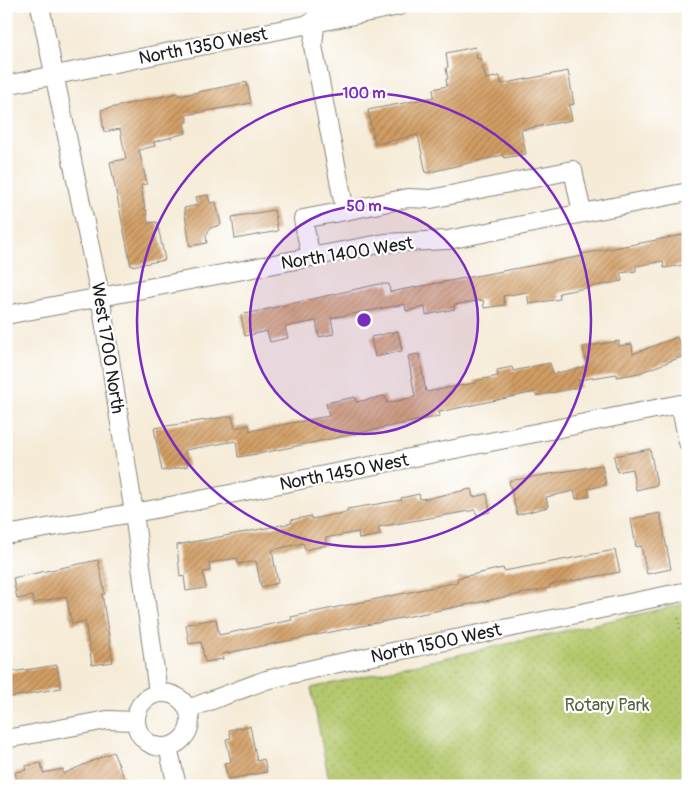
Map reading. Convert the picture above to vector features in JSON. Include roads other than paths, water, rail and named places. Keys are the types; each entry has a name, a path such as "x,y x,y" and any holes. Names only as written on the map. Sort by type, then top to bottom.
{"street":[{"name":"West 1700 North","path":"40,6 100,295 134,513 158,693"},
{"name":"North 1350 West","path":"6,85 56,76 316,15 399,6"},
{"path":"316,15 313,46 345,211"},
{"path":"311,257 303,219 408,198 430,198 573,170 582,213"},
{"name":"North 1400 West","path":"6,315 100,295 385,244 448,240 688,192"},
{"name":"North 1450 West","path":"6,535 134,513 680,404 688,442"},
{"name":"North 1500 West","path":"188,709 266,680 324,666 688,591"},
{"path":"158,693 175,695 188,709 190,718 184,736 168,747 150,744 137,730 135,721 141,703 158,693"},
{"path":"6,739 108,720 135,721"},
{"path":"168,747 177,786"}],"park label":[{"name":"Rotary Park","path":"607,705"}]}
